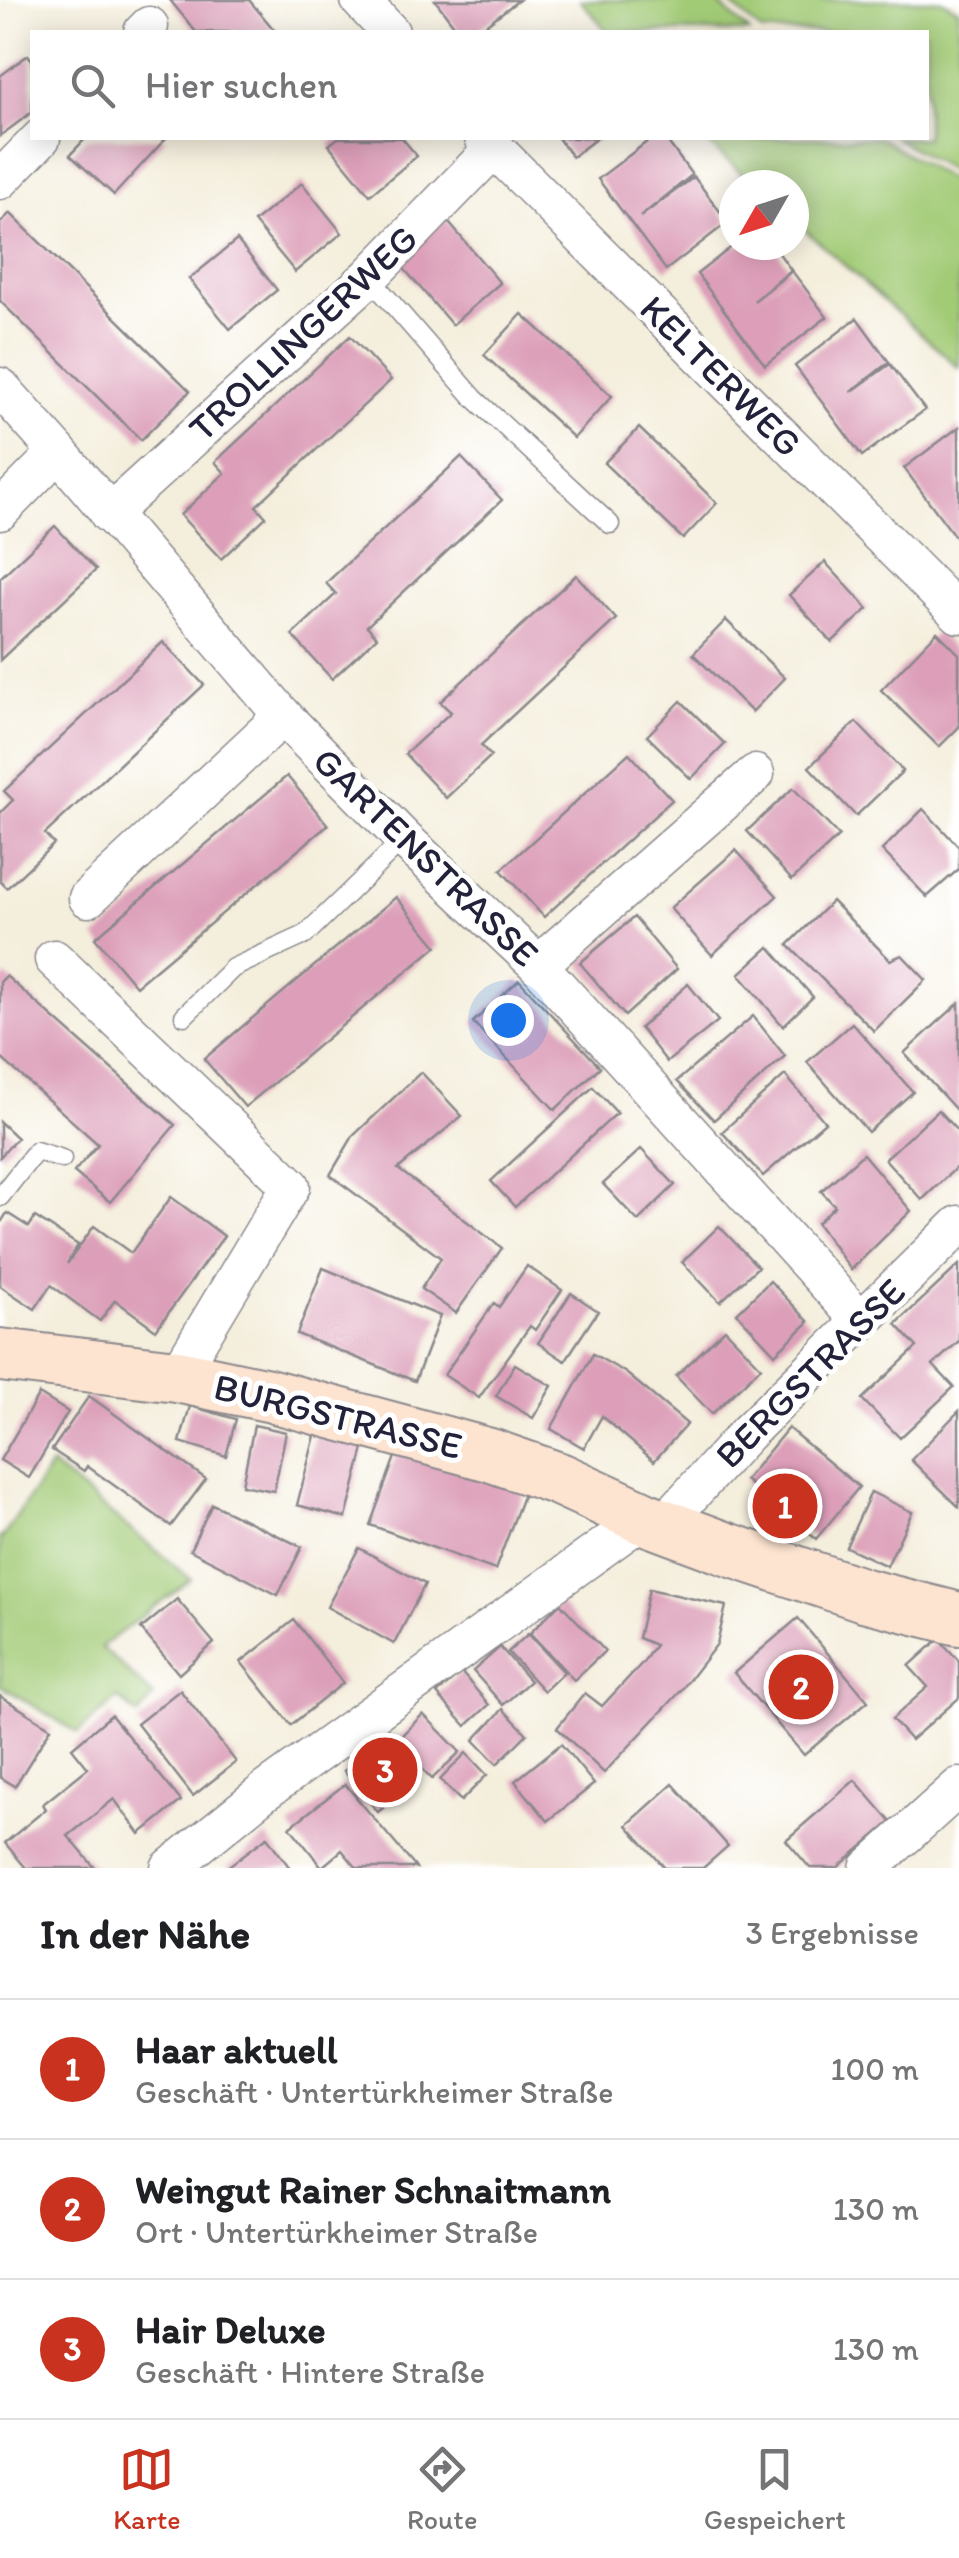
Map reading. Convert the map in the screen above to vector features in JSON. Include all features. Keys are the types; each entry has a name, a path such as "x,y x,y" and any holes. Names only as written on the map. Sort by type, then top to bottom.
{"main road":[{"name":"BURGSTRASSE","path":"0,1355 177,1376 268,1395 490,1455 726,1549 847,1589 959,1619"}],"street":[{"path":"360,0 388,30"},
{"path":"0,180 39,140"},
{"name":"TROLLINGERWEG","path":"109,514 368,276 489,143"},
{"name":"KELTERWEG","path":"489,143 959,614"},
{"name":"GARTENSTRASSE","path":"0,388 283,716 404,839 538,965 860,1320"},
{"path":"0,511 58,452"},
{"path":"88,898 283,716"},
{"path":"538,965 755,774"},
{"path":"54,959 292,1186 177,1376"},
{"name":"BERGSTRASSE","path":"170,1868 264,1792 654,1521 959,1225"},
{"path":"869,1868 959,1787"}],"lane":[{"path":"368,276 474,398 610,524"},
{"path":"184,1016 232,968 304,936 404,839"},
{"path":"0,1196 36,1151 62,1158"}],"green space":[{"path":"580,0 714,0 748,30 606,30"},
{"path":"726,0 942,0 959,10 959,175 898,140 929,140 929,30 760,30"},
{"path":"704,140 883,140 959,185 959,368 809,233 809,170 738,170"},
{"path":"51,1465 191,1579 101,1647 154,1696 138,1715 118,1698 78,1733 0,1685 0,1537"}],"building":[{"path":"170,0 249,0 274,30 194,30"},
{"path":"435,0 519,0 479,30 458,30"},
{"path":"28,55 30,58 30,114 0,136 0,76"},
{"path":"84,140 164,140 114,195 70,155"},
{"path":"335,140 404,140 417,156 370,195 329,145"},
{"path":"559,140 594,140 572,157"},
{"path":"649,140 666,140 692,175 640,217 694,177 719,210 719,229 666,270 598,179"},
{"path":"302,183 342,233 295,272 254,222"},
{"path":"10,213 190,391 141,440 0,301 0,223"},
{"path":"444,217 500,283 452,325 395,258"},
{"path":"237,240 277,290 230,329 189,279"},
{"path":"719,257 719,260 784,260 791,270 754,301 792,271 827,317 765,365 697,274"},
{"path":"522,314 612,396 574,438 484,355"},
{"path":"857,318 889,362 851,392 890,364 925,410 862,456 795,366"},
{"path":"350,336 391,380 256,506 266,517 221,559 180,515 225,473 215,462"},
{"path":"959,427 959,542 904,468"},
{"path":"639,428 717,503 683,539 604,463"},
{"path":"461,457 502,500 367,626 377,637 332,679 292,635 336,594 326,583"},
{"path":"55,526 96,570 0,660 0,578"},
{"path":"825,562 868,609 832,642 789,595"},
{"path":"576,575 616,619 481,745 491,756 446,798 405,754 451,712 440,702"},
{"path":"726,620 785,678 752,712 693,654"},
{"path":"937,632 959,654 959,727 939,747 881,690"},
{"path":"163,642 204,685 45,834 54,844 7,888 0,881 0,813 13,800 4,791"},
{"path":"681,701 725,744 691,779 647,736"},
{"path":"856,722 903,771 856,816 809,767"},
{"path":"629,753 672,800 544,917 501,870"},
{"path":"287,776 328,825 136,986 95,938"},
{"path":"793,788 839,836 792,880 747,831"},
{"path":"923,809 959,847 959,869 927,897 882,850"},
{"path":"736,850 777,896 712,955 670,908"},
{"path":"396,897 437,946 245,1107 204,1059"},
{"path":"832,901 890,960 902,955 926,980 874,1031 788,945"},
{"path":"634,917 677,969 625,1016 580,963"},
{"path":"769,947 813,997 783,1026 739,974"},
{"path":"6,976 175,1125 110,1202 74,1172 98,1144 0,1057 0,982"},
{"path":"519,980 600,1067 555,1110 473,1022"},
{"path":"688,984 718,1021 667,1062 640,1028"},
{"path":"959,1003 959,1113 904,1053"},
{"path":"753,1016 785,1056 714,1120 677,1081"},
{"path":"852,1023 913,1092 868,1132 807,1062"},
{"path":"421,1072 462,1116 398,1169 502,1248 456,1313 421,1289 441,1258 330,1175 353,1136"},
{"path":"785,1075 825,1122 763,1176 722,1132"},
{"path":"593,1087 617,1113 515,1207 491,1181"},
{"path":"938,1110 959,1133 959,1165 922,1200 885,1159"},
{"path":"0,1122 17,1138 0,1157"},
{"path":"641,1149 675,1185 638,1221 603,1184"},
{"path":"863,1154 911,1211 851,1270 817,1223 835,1206 821,1191"},
{"path":"171,1197 224,1236 156,1330 115,1300 100,1321 51,1285 35,1309 0,1286 0,1224 7,1213 29,1227 35,1217 78,1245 67,1264 94,1226 131,1253"},
{"path":"719,1226 758,1267 720,1302 682,1262"},
{"path":"959,1265 959,1341 933,1365 954,1387 900,1438 862,1399 917,1347 896,1324"},
{"path":"527,1266 562,1290 535,1330 530,1326 479,1398 444,1375 494,1303 499,1307"},
{"path":"323,1268 440,1316 415,1381 297,1334"},
{"path":"770,1281 809,1322 775,1354 737,1313"},
{"path":"571,1293 598,1311 565,1361 538,1343"},
{"path":"725,1329 761,1367 712,1414 676,1376"},
{"path":"593,1354 626,1373 687,1424 654,1461 602,1416 584,1448 551,1429"},
{"path":"515,1364 552,1386 533,1418 496,1396"},
{"path":"39,1394 68,1412 29,1478 0,1460"},
{"path":"89,1396 206,1479 171,1526 87,1466 84,1471 52,1450"},
{"path":"190,1406 236,1419 226,1456 180,1442"},
{"path":"959,1411 959,1507 911,1460"},
{"path":"254,1425 286,1432 274,1491 242,1485"},
{"path":"317,1428 366,1441 346,1518 297,1505"},
{"path":"788,1428 859,1487 816,1539 745,1480"},
{"path":"399,1446 525,1491 495,1570 370,1525"},
{"path":"871,1492 912,1512 887,1566 846,1547"},
{"path":"212,1504 302,1547 278,1595 190,1550"},
{"path":"359,1548 425,1584 394,1644 327,1607"},
{"path":"649,1589 726,1606 717,1644 679,1693 604,1773 557,1728 585,1693 602,1706 655,1645 638,1638"},
{"path":"177,1599 214,1643 179,1674 141,1629"},
{"path":"560,1603 605,1651 574,1680 530,1633"},
{"path":"798,1618 868,1701 804,1755 734,1673"},
{"path":"294,1620 343,1683 291,1725 241,1662"},
{"path":"528,1634 564,1672 544,1691 508,1652"},
{"path":"939,1639 959,1661 959,1698 911,1740 892,1719 928,1687 909,1666"},
{"path":"500,1647 530,1681 503,1705 473,1671"},
{"path":"461,1672 489,1705 466,1726 437,1694"},
{"path":"180,1690 236,1762 193,1796 137,1724"},
{"path":"0,1696 51,1728 15,1786 0,1777"},
{"path":"503,1709 527,1734 497,1764 474,1740"},
{"path":"423,1714 460,1752 432,1779 396,1741"},
{"path":"111,1715 181,1801 140,1834 114,1799 68,1836 95,1868 26,1868 5,1843 46,1809 43,1804 88,1768 72,1748"},
{"path":"381,1740 416,1780 378,1812 344,1771"},
{"path":"561,1744 594,1784 548,1821 515,1781"},
{"path":"466,1753 487,1775 461,1801 440,1780"},
{"path":"855,1780 891,1822 837,1868 810,1868 786,1840"},
{"path":"345,1784 416,1868 357,1868 342,1850 322,1867 290,1827"},
{"path":"673,1784 728,1846 703,1868 665,1868 627,1825"},
{"path":"267,1837 290,1868 226,1868"}],"place":[{"name":"Haar aktuell","path":"785,1506"},
{"name":"Weingut Rainer Schnaitmann","path":"801,1687"},
{"name":"Hair Deluxe","path":"385,1770"}]}
